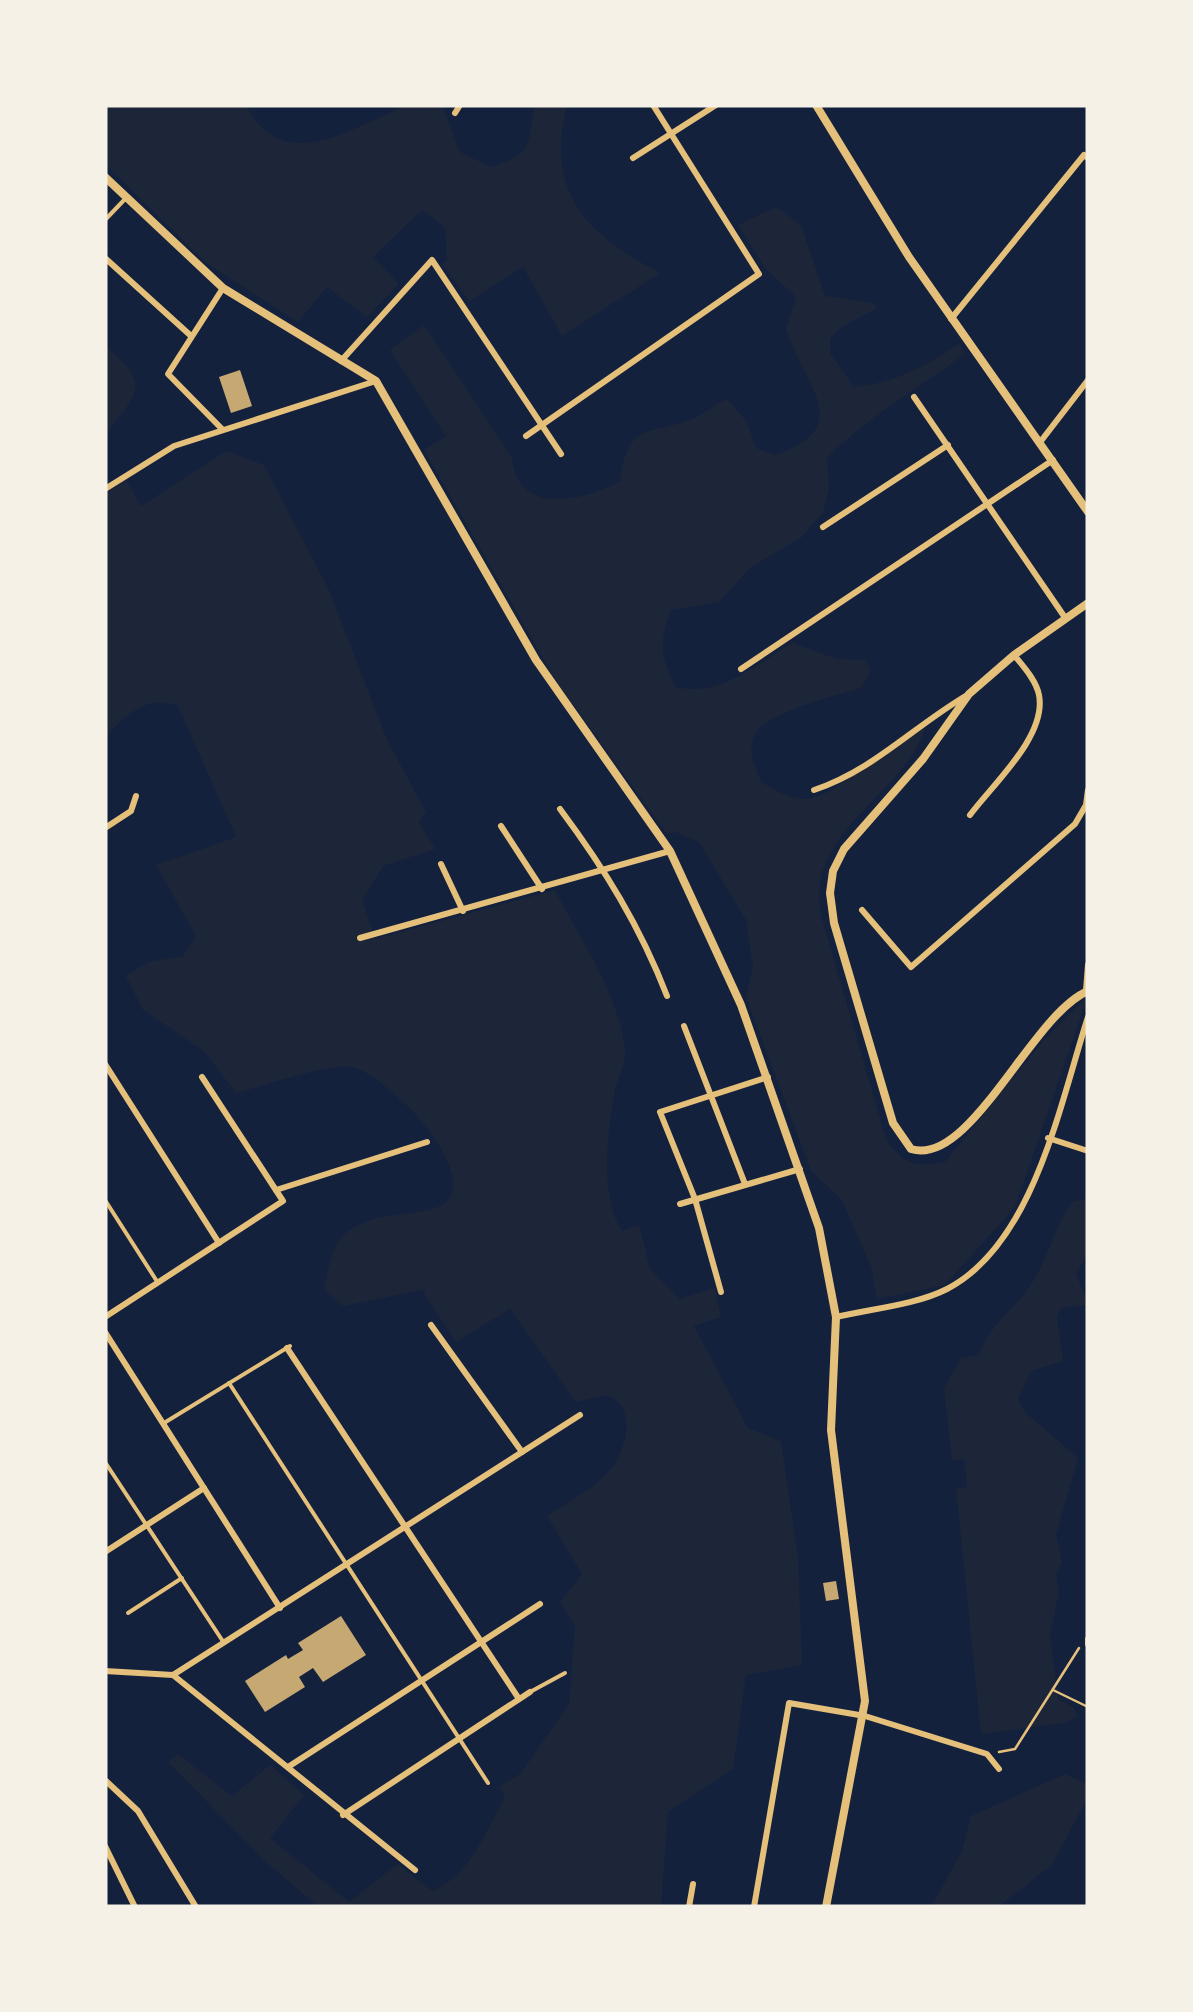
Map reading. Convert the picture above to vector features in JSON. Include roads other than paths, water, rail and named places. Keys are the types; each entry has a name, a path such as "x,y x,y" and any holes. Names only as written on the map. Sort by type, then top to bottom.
{"street":[{"path":"526,436 759,274 653,105"},
{"path":"633,158 716,105"},
{"path":"816,105 952,319 1088,512"},
{"path":"952,319 1086,156"},
{"path":"105,177 223,288 376,382 536,660 670,850 726,968 819,1228 836,1317 830,1430 854,1589 864,1716 826,1907"},
{"path":"105,258 190,335"},
{"path":"340,361 432,260 561,454"},
{"path":"222,429 168,374 223,288"},
{"path":"1041,441 1088,380"},
{"path":"105,489 174,446 376,382"},
{"path":"914,396 1066,619"},
{"path":"823,527 948,446"},
{"path":"741,669 1053,460"},
{"path":"814,790 845,779 881,758 928,718 968,694 1014,654 1088,604"},
{"path":"970,815 1033,732 1039,712 1039,694 1014,654"},
{"path":"968,694 923,759 844,849 832,882 834,923 892,1123 903,1142 911,1149 929,1152 956,1139 1036,1037 1087,990 1088,966"},
{"path":"862,910 910,967 1076,824 1086,805 1088,790"},
{"path":"105,828 131,811 136,796"},
{"path":"560,810 606,871 647,945 667,996"},
{"path":"501,826 542,890"},
{"path":"360,938 542,890 670,850"},
{"path":"441,864 463,911"},
{"path":"836,1317 945,1291 984,1260 1022,1210 1088,1017"},
{"path":"684,1026 745,1184"},
{"path":"105,1064 219,1243"},
{"path":"105,1316 283,1201 202,1077"},
{"path":"721,1292 695,1199 660,1112 768,1077"},
{"path":"1048,1138 1088,1151"},
{"path":"276,1190 427,1142"},
{"path":"680,1204 800,1169"},
{"path":"431,1325 522,1452"},
{"path":"105,1332 280,1608"},
{"path":"288,1347 519,1698"},
{"path":"173,1675 580,1415"},
{"path":"105,1552 204,1488"},
{"path":"288,1767 540,1604"},
{"path":"105,1671 173,1675 416,1870"},
{"path":"344,1815 530,1692"},
{"path":"754,1907 789,1703 864,1716 988,1754 999,1768"},
{"path":"105,1780 138,1811 196,1907"},
{"path":"105,1846 135,1907"},
{"path":"689,1907 693,1884"}],"lane":[{"path":"105,220 126,198"},
{"path":"105,1200 158,1283"},
{"path":"164,1423 288,1347"},
{"path":"229,1383 488,1783"},
{"path":"105,1462 224,1643"},
{"path":"128,1612 182,1578"},
{"path":"530,1692 565,1673"}]}
